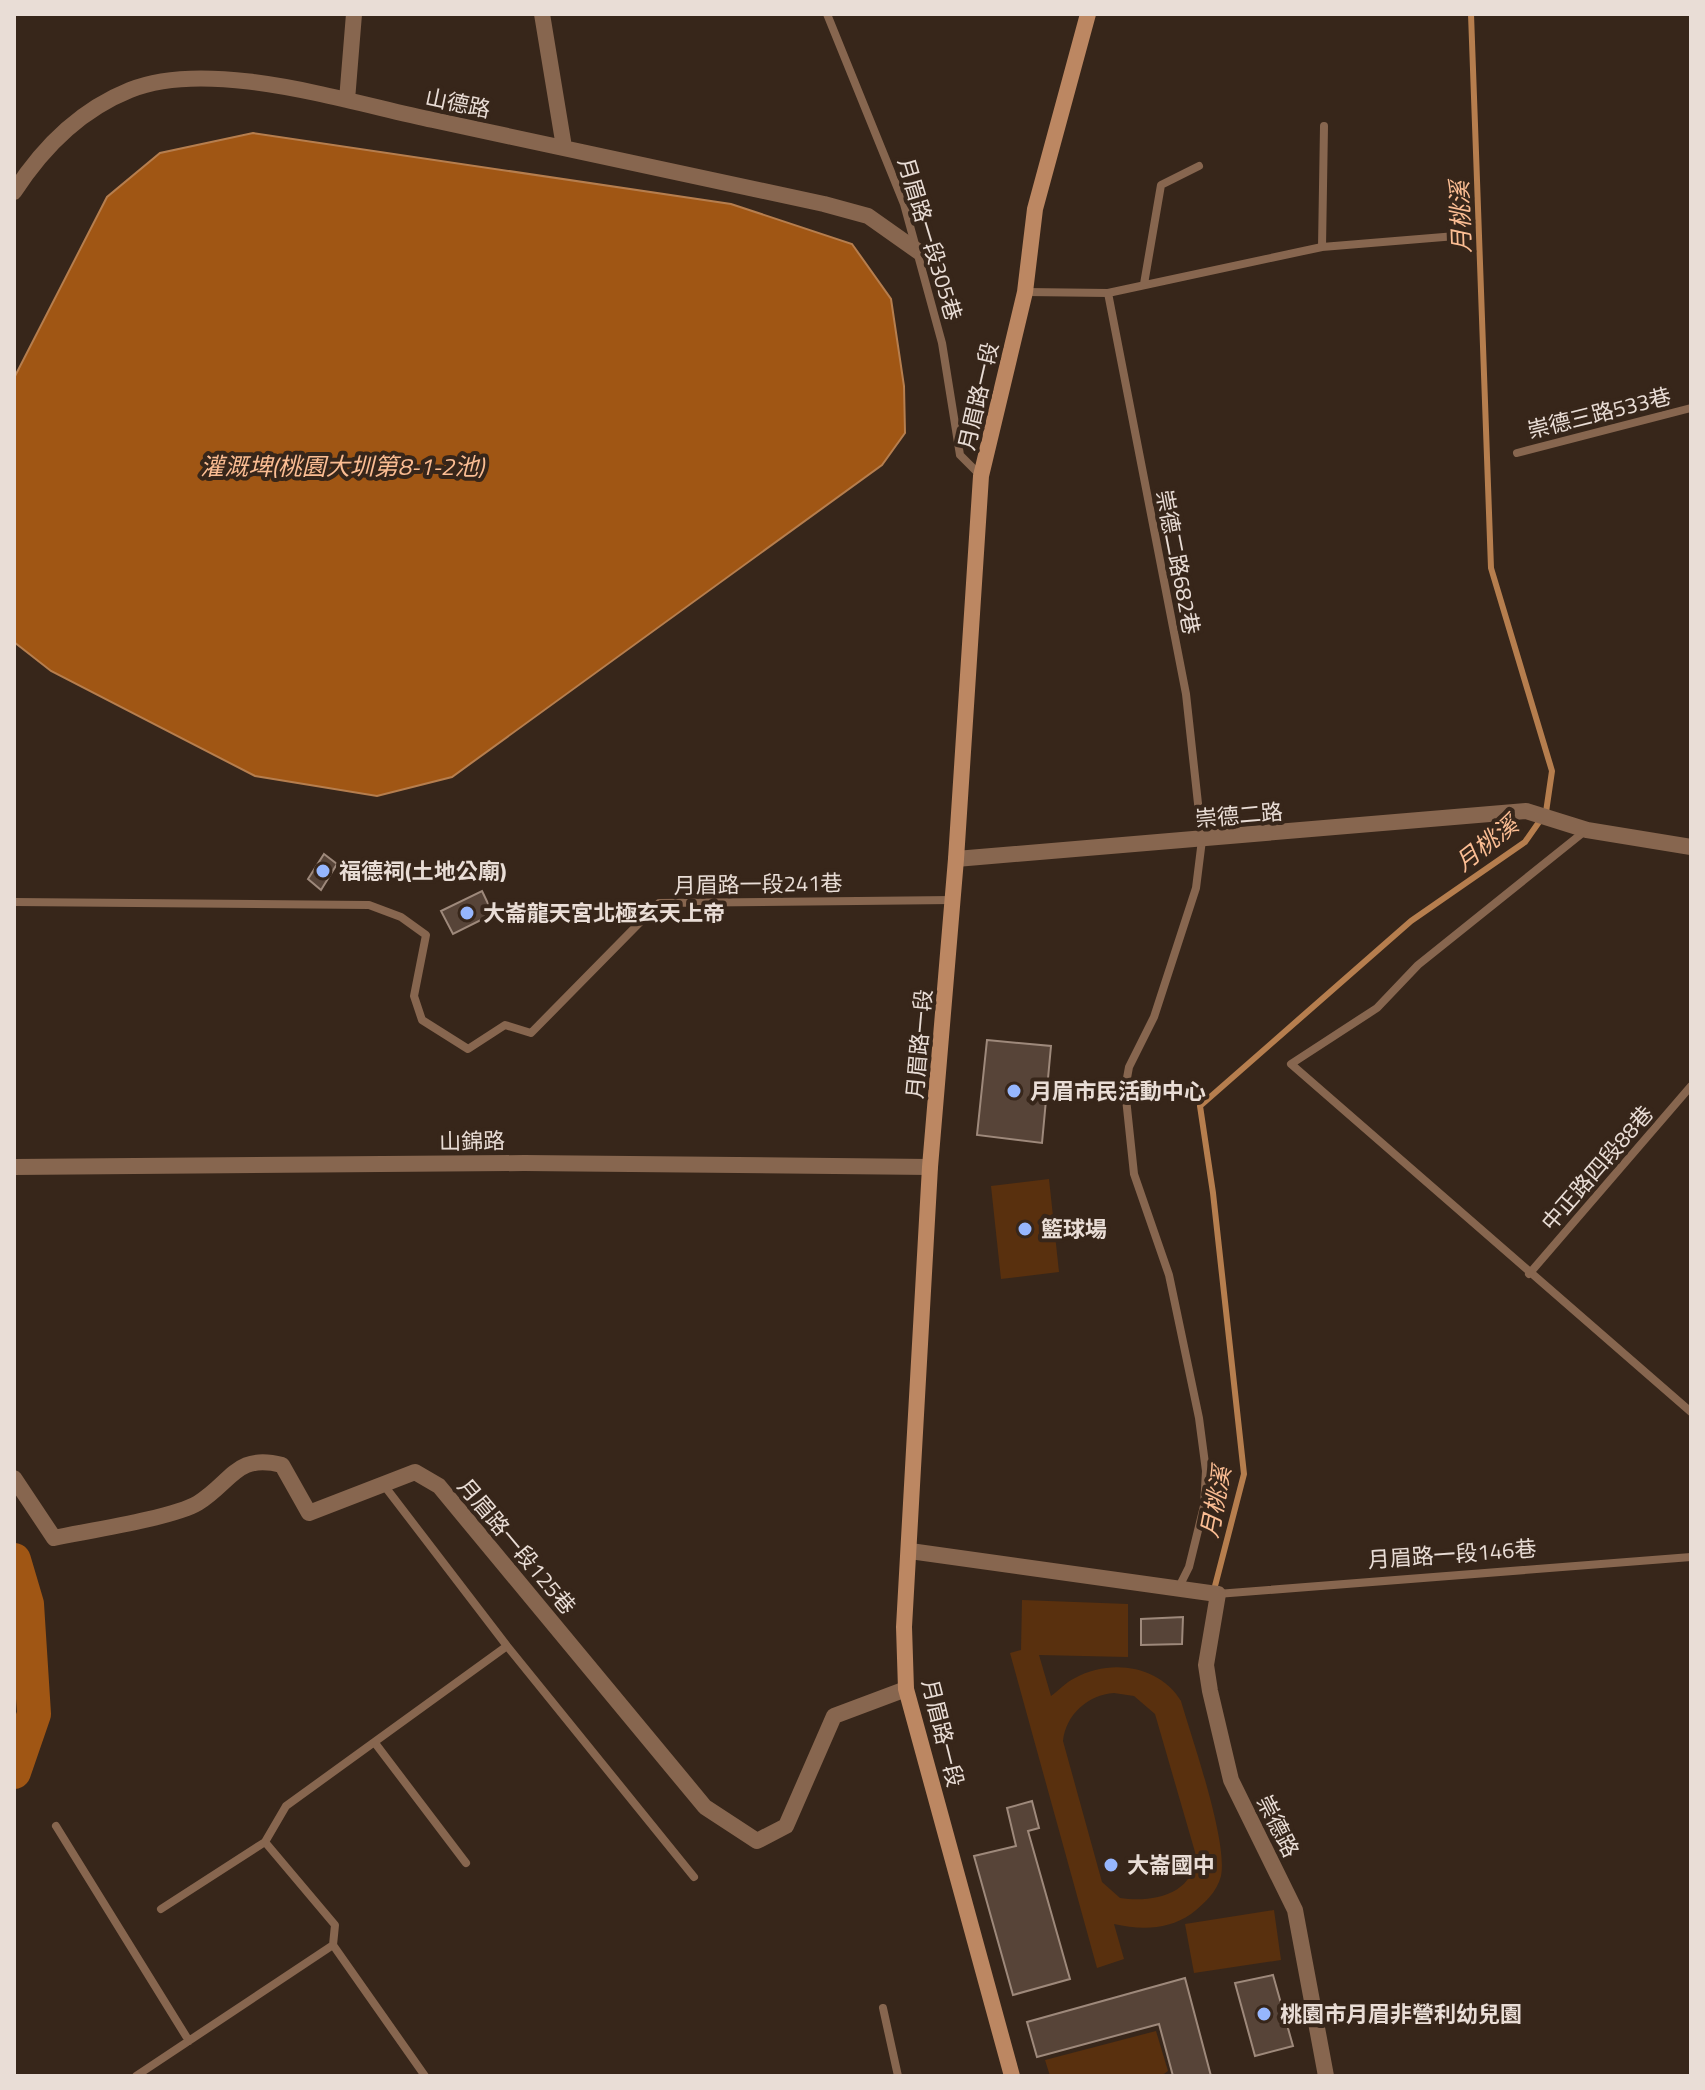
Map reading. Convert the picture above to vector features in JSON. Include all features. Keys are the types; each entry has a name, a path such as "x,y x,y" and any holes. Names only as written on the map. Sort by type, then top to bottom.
{"street":[{"path":"347,100 354,14"},
{"path":"542,14 564,147"},
{"name":"月眉路一段","path":"1012,2076 906,1689 904,1627 930,1167 953,900 981,476 1025,292 1035,209 1088,14"},
{"name":"山德路","path":"14,192 31,165 75,120 132,89 205,77 347,100 868,216 919,252"},
{"name":"崇德二路","path":"956,859 1526,811 1587,830"},
{"path":"1587,830 1691,847"},
{"name":"山錦路","path":"14,1167 540,1163 930,1167"},
{"name":"月眉路一段125巷","path":"14,1478 54,1538 197,1504 248,1462 260,1459 282,1465 309,1513 415,1472 439,1486 705,1807 757,1841 786,1826 834,1716 906,1689"},
{"path":"910,1551 1218,1594"},
{"name":"崇德路","path":"1218,1594 1206,1665 1210,1691 1231,1780 1295,1910 1326,2076"}],"lane":[{"name":"月眉路一段305巷","path":"827,14 881,144 919,252 942,343 960,455 981,476"},
{"path":"1322,247 1324,126"},
{"path":"1144,284 1161,185 1199,166"},
{"path":"1025,292 1108,293 1322,247 1456,236"},
{"name":"崇德二路682巷","path":"1108,293 1186,694 1202,840 1196,888 1154,1017 1129,1067 1125,1089 1134,1174 1169,1275 1199,1418 1206,1471 1204,1506 1184,1588"},
{"name":"崇德三路533巷","path":"1517,453 1691,408"},
{"path":"1587,830 1418,965 1377,1008 1291,1064 1691,1412"},
{"name":"月眉路一段241巷","path":"14,902 369,905 401,917 426,935 414,996 422,1020 468,1049 505,1025 531,1033 659,903 953,900"},
{"name":"中正路四段88巷","path":"1529,1274 1691,1086"},
{"path":"383,1484 507,1646 694,1877"},
{"name":"月眉路一段146巷","path":"1218,1594 1691,1557"},
{"path":"161,1909 265,1842 286,1806 507,1646"},
{"path":"375,1743 466,1863"},
{"path":"56,1826 189,2041"},
{"path":"265,1842 335,1925 333,1945 425,2076"},
{"path":"136,2076 333,1945"},
{"path":"883,2008 898,2076"}],"shaded area":[{"name":"籃球場","path":"1049,1179 1059,1272 1001,1279 991,1186"},
{"path":"1022,1600 1128,1604 1128,1657 1039,1655 1051,1696 1072,1680 1104,1668 1134,1669 1161,1680 1181,1701 1214,1815 1222,1860 1221,1876 1213,1892 1191,1914 1164,1926 1144,1928 1114,1924 1124,1959 1097,1968 1010,1653 1021,1650","holes":["1114,1693 1134,1696 1155,1714 1195,1852 1194,1867 1181,1887 1146,1899 1120,1898 1102,1882 1063,1741 1069,1722 1087,1702"]},
{"path":"1274,1910 1281,1960 1194,1973 1185,1924"},
{"path":"1156,2031 1168,2071 1161,2076 1050,2076 1045,2060"}],"water":[{"name":"灌溉埤(桃園大圳第8-1-2池)","path":"253,133 731,204 852,244 891,299 904,386 905,433 882,465 452,777 377,796 255,776 51,671 14,642 14,378 107,197 160,153"}],"building":[{"name":"福德祠(土地公廟)","path":"324,854 337,864 321,890 308,879"},
{"name":"大崙龍天宮北極玄天上帝","path":"482,891 493,914 453,934 441,911"},
{"name":"月眉市民活動中心","path":"987,1040 1051,1046 1042,1143 977,1135"},
{"path":"1183,1617 1182,1644 1141,1645 1141,1619"},
{"path":"1032,1801 1039,1828 1028,1831 1070,1979 1013,1995 974,1856 1016,1846 1007,1808"},
{"name":"桃園市月眉非營利幼兒園","path":"1273,1975 1293,2046 1255,2056 1235,1983"},
{"path":"1185,1978 1211,2076 1173,2076 1159,2024 1037,2057 1027,2022"}],"waterway":[{"name":"月桃溪","path":"1215,1586 1244,1474 1213,1193 1200,1106 1411,921 1525,842 1546,812 1552,771 1491,568 1471,14"},
{"path":"14,1560 27,1604 34,1714 14,1772"}],"place":[{"name":"福德祠(土地公廟)","path":"323,871"},
{"name":"大崙龍天宮北極玄天上帝","path":"467,913"},
{"name":"月眉市民活動中心","path":"1014,1091"},
{"name":"籃球場","path":"1025,1229"},
{"name":"大崙國中","path":"1111,1865"},
{"name":"桃園市月眉非營利幼兒園","path":"1264,2014"}]}
